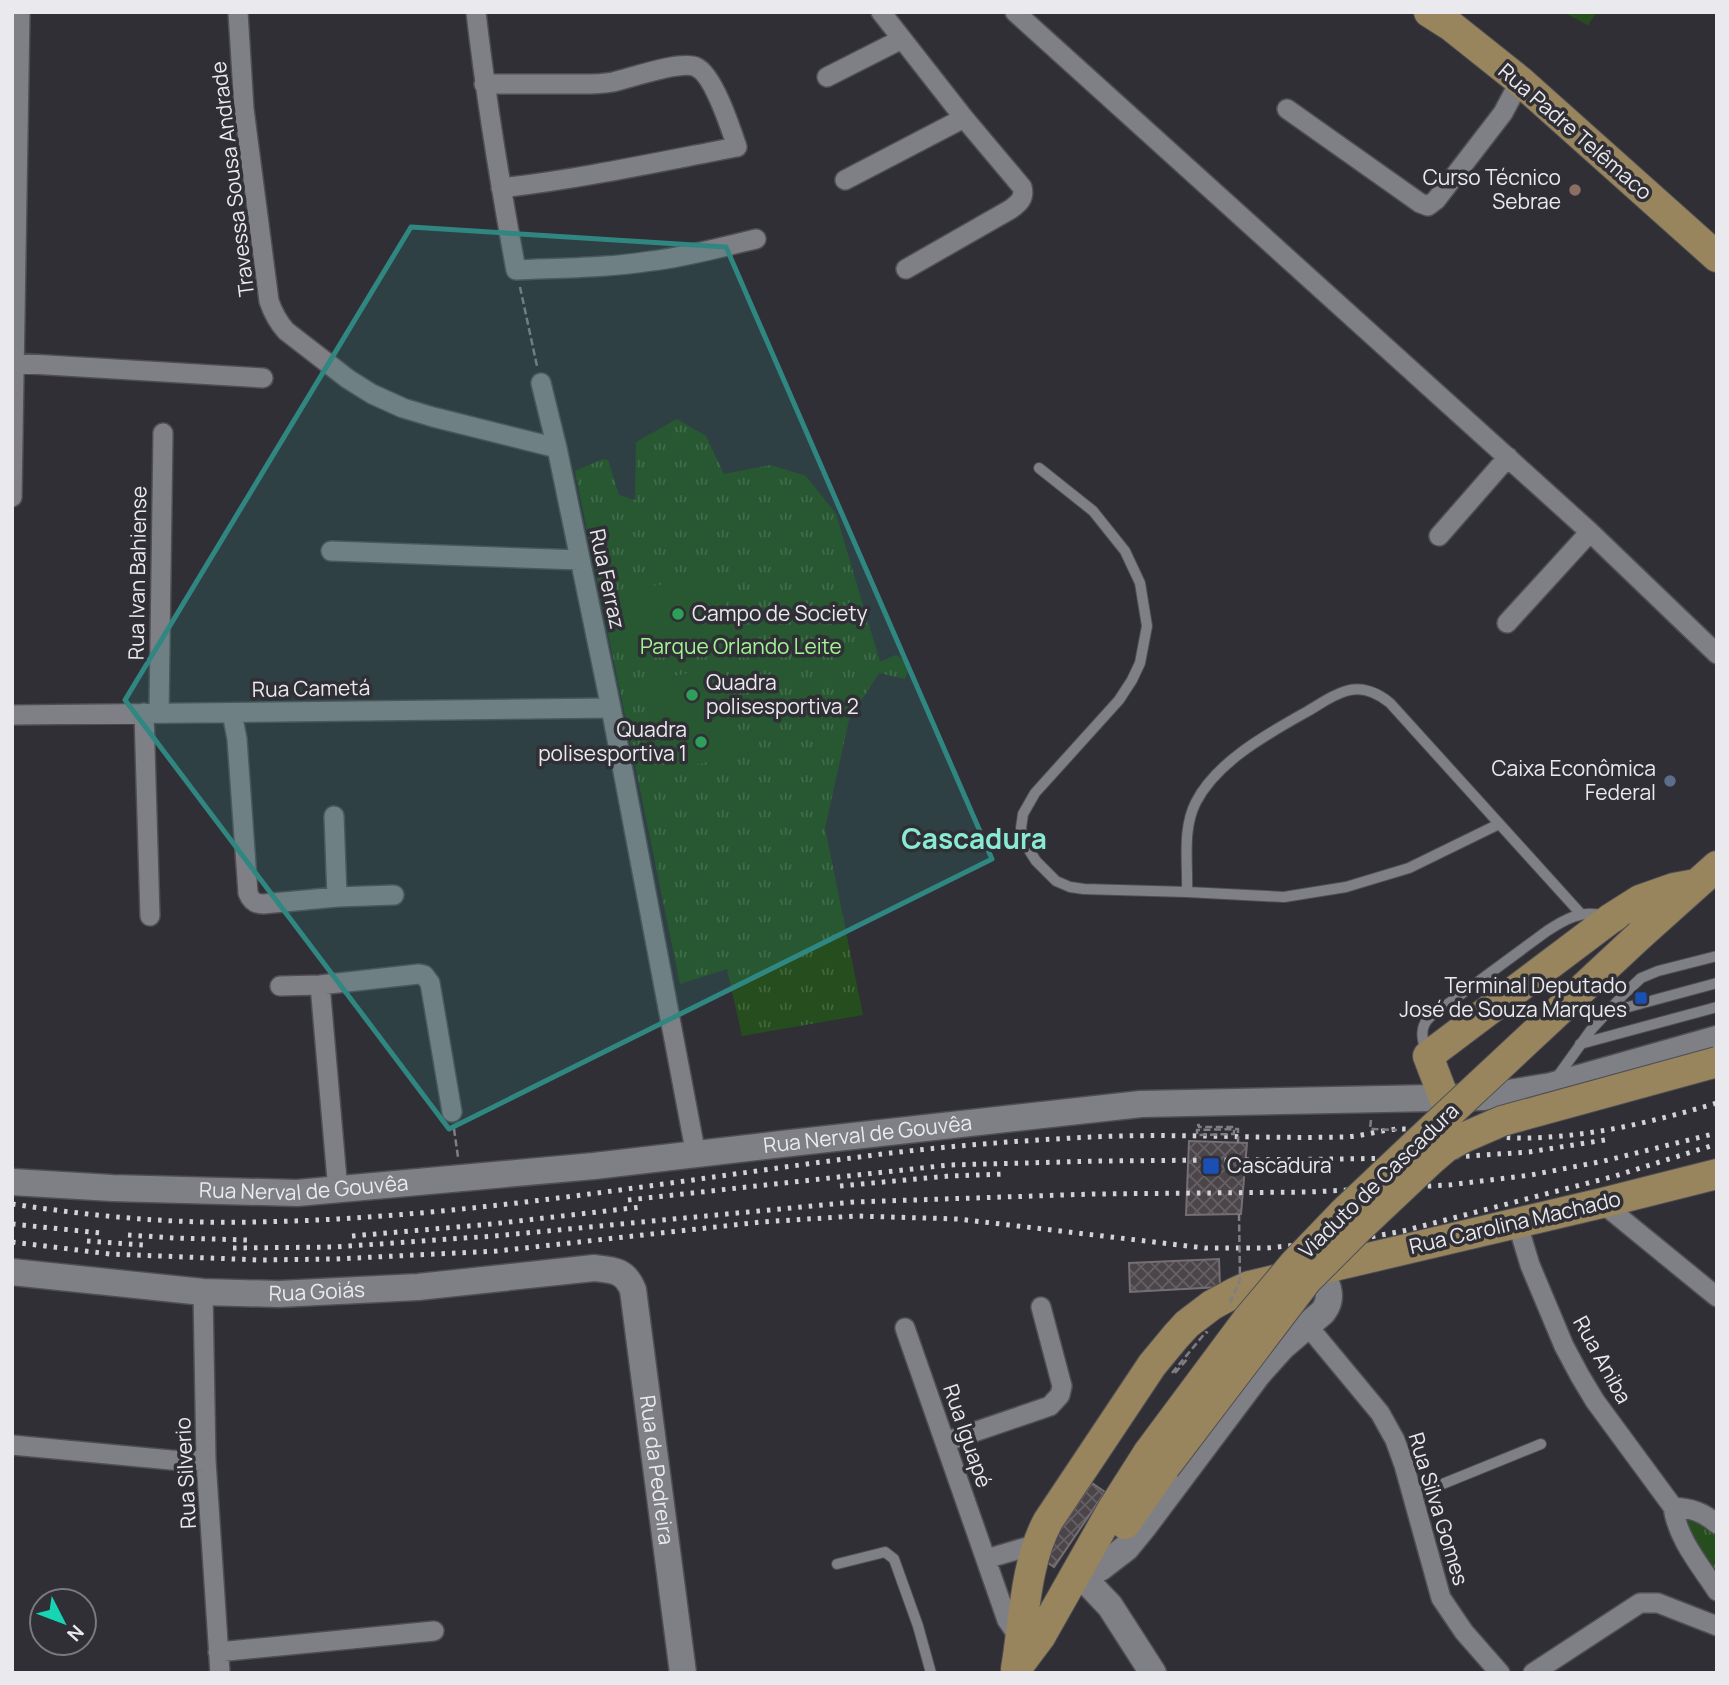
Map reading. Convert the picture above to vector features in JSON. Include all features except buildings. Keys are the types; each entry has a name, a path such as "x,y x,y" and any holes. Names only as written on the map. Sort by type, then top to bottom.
{"main road":[{"name":"Rua Padre Telêmaco","path":"1430,12 1520,80 1717,257"},
{"path":"1444,1098 1427,1056 1596,917 1706,875"},
{"name":"Viaduto de Cascadura","path":"1157,1460 1247,1320 1294,1264 1398,1161 1706,875"},
{"name":"Rua Nerval de Gouvêa","path":"12,1182 263,1194 338,1191 696,1155 1141,1104 1484,1097 1551,1086 1717,1039"},
{"name":"Viaduto de Cascadura","path":"1157,1460 1307,1280 1445,1148 1502,1121 1717,1062"},
{"name":"Rua Carolina Machado","path":"1023,1672 1021,1640 1029,1581 1037,1544 1048,1521 1152,1365 1187,1324 1212,1305 1249,1286 1717,1174"},
{"name":"Rua Goiás","path":"12,1272 203,1293 279,1294 418,1287 594,1268 620,1273"},
{"path":"1095,1577 1126,1548 1144,1526 1258,1374 1282,1347 1323,1312 1330,1300 1329,1292 1324,1279 1312,1270"},
{"name":"Rua da Pedreira","path":"620,1273 629,1279 633,1290 683,1673"},
{"path":"1023,1672 1076,1615 1157,1460"},
{"path":"1023,1672 1113,1508 1157,1460"},
{"path":"1095,1577 1110,1606 1153,1673"}],"street":[{"path":"12,496 15,148 20,12"},
{"name":"Travessa Sousa Andrade","path":"238,12 244,109 269,301 279,323 348,379 403,408 557,447"},
{"path":"476,12 501,188 516,270 652,261 757,239"},
{"path":"881,12 1022,187 1023,197 1020,203 906,269"},
{"path":"1015,12 1508,457 1717,654"},
{"path":"827,76 902,39"},
{"path":"485,84 593,84 670,68 695,66 708,79 722,106 737,147 584,177 501,188"},
{"path":"1287,109 1420,203 1428,205 1436,200 1503,113 1520,80"},
{"path":"845,180 964,118"},
{"path":"13,369 263,378"},
{"name":"Rua Ferraz","path":"541,383 557,447 611,708 696,1155"},
{"name":"Rua Ivan Bahiense","path":"149,916 151,713 163,433"},
{"path":"1439,536 1508,457"},
{"path":"1507,623 1590,532"},
{"path":"331,551 580,560"},
{"name":"Rua Cametá","path":"12,715 611,708"},
{"path":"232,713 237,739 247,893 250,899 263,904 394,895"},
{"path":"334,816 337,897"},
{"path":"280,986 320,985 419,974 428,979 452,1112"},
{"path":"320,985 338,1191"},
{"path":"1602,1203 1717,1297"},
{"name":"Rua Aniba","path":"1517,1222 1530,1265 1564,1346 1580,1376 1595,1401 1673,1507 1682,1536 1717,1591"},
{"name":"Rua Silverio","path":"203,1293 206,1461 220,1673"},
{"path":"945,1442 1050,1406 1060,1395 1062,1386 1041,1307"},
{"name":"Rua Silva Gomes","path":"1307,1325 1380,1413 1395,1440 1441,1598 1464,1632 1500,1673"},
{"name":"Rua Iguapé","path":"905,1328 1007,1620 1021,1640"},
{"path":"12,1445 206,1461"},
{"path":"1673,1507 1696,1510 1717,1524"},
{"path":"986,1559 1037,1544"},
{"path":"1533,1673 1640,1603 1658,1603 1717,1626"},
{"path":"218,1652 434,1631"}],"lane":[{"path":"1040,468 1093,511 1125,551 1140,583 1147,626 1140,663 1119,700 1035,793 1023,814 1021,828 1024,842 1036,861 1056,881 1084,889 1284,897 1346,887 1409,868 1499,824"},
{"path":"1188,892 1188,825 1196,802 1213,777 1233,759 1279,728 1345,691 1366,690 1382,696 1390,703 1499,824 1596,917"},
{"path":"1551,1086 1605,1013 1641,978 1717,956"},
{"path":"1605,1013 1717,983"},
{"path":"1580,1044 1717,1007"},
{"path":"1412,1494 1541,1444"},
{"path":"837,1564 885,1552 894,1559 918,1626 931,1673"}],"path":[{"path":"516,270 541,383"},
{"path":"452,1112 460,1179"},
{"path":"1371,1120 1370,1129 1401,1130"},
{"path":"1214,1125 1198,1125 1234,1127 1234,1130 1234,1134 1197,1135 1197,1130 1238,1129 1238,1143"},
{"path":"1227,1311 1240,1280 1239,1214"},
{"path":"1172,1373 1206,1332 1211,1335"}],"highlighted area":[{"path":"411,227 726,247 992,859 449,1129 125,700"}],"green space":[{"path":"1566,12 1597,12 1588,25"},
{"name":"Parque Orlando Leite","path":"677,419 706,436 724,474 771,465 806,476 836,514 880,662 896,655 910,664 905,679 879,673 849,720 825,828 863,1015 742,1036 727,969 680,984 575,471 603,459 608,460 619,495 635,500 636,442"},
{"name":"Campo de Society","path":"718,575 732,637 636,656 625,591"},
{"name":"Quadra polisesportiva 2","path":"723,666 733,708 660,724 650,681"},
{"name":"Quadra polisesportiva 1","path":"730,714 738,755 672,770 664,728"},
{"path":"1693,1515 1717,1535 1717,1580 1682,1525"}],"railway":[{"path":"12,1204 162,1220 223,1222 328,1219 553,1199 882,1154 972,1145 1123,1136 1342,1137 1402,1129 1499,1137 1555,1137 1625,1126 1717,1103"},
{"path":"233,1248 335,1247 494,1236 854,1202 1093,1194 1309,1192 1449,1185 1531,1175 1604,1161 1717,1133"},
{"path":"628,1200 949,1165 1453,1157 1529,1152 1605,1140"},
{"path":"12,1242 110,1254 259,1260 335,1259 497,1251 761,1222 856,1216 958,1219 1205,1248 1267,1248 1359,1239 1403,1231 1615,1176 1717,1144"},
{"path":"840,1186 949,1176 1007,1174"},
{"path":"352,1236 641,1207"},
{"path":"12,1224 101,1233"},
{"path":"128,1235 247,1240"},
{"path":"87,1241 143,1245"}],"place":[{"name":"Curso Técnico Sebrae","path":"1575,190"},
{"name":"Campo de Society","path":"678,614"},
{"name":"Quadra polisesportiva 2","path":"692,695"},
{"name":"Quadra polisesportiva 1","path":"701,742"},
{"name":"Caixa Econômica Federal","path":"1670,781"},
{"name":"Terminal Deputado José de Souza Marques","path":"1641,998"},
{"name":"Cascadura","path":"1211,1166"}],"district":[{"name":"Cascadura","path":"974,839"}]}
